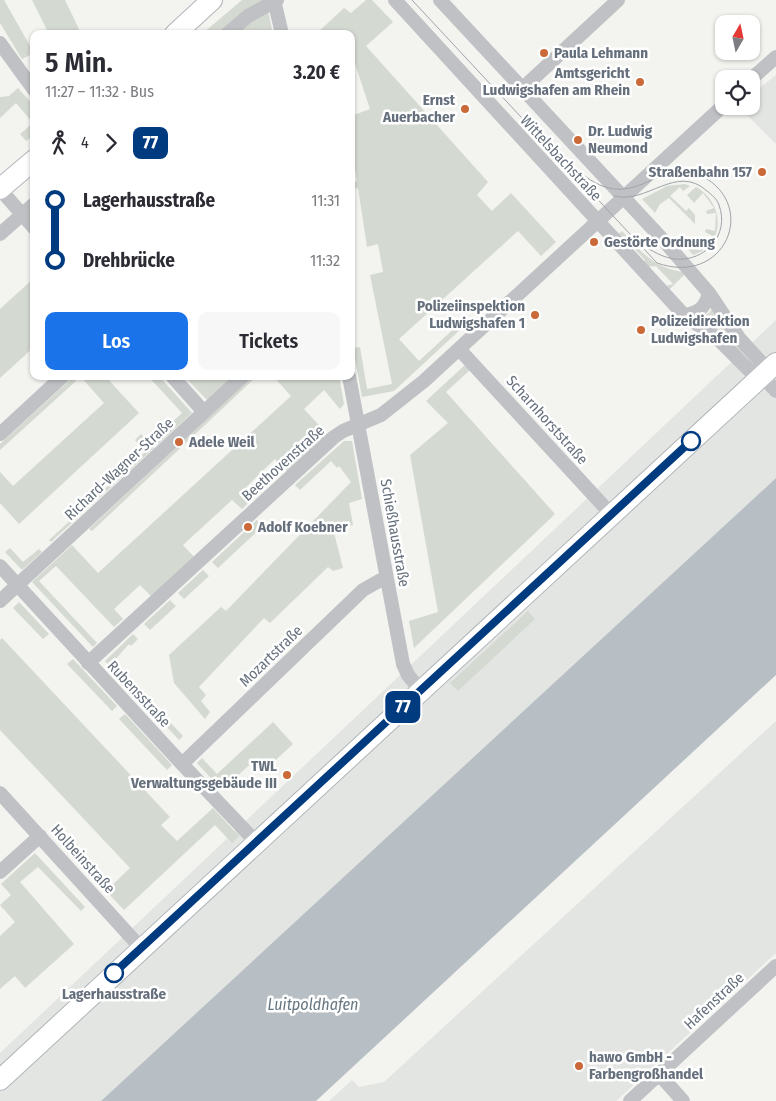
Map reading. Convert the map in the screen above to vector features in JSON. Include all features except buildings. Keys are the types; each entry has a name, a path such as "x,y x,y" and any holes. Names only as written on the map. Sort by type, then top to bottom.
{"street":[{"path":"179,30 212,0"},
{"name":"Wittelsbachstraße","path":"394,0 684,315 718,339 751,372 769,369"},
{"name":"Wittelsbachstraße","path":"440,0 624,197 709,293 739,338 769,369"},
{"path":"523,88 618,0"},
{"path":"232,30 248,16 275,1 281,30"},
{"path":"0,43 30,84"},
{"path":"760,71 776,57"},
{"name":"Beethovenstraße","path":"88,663 334,437 381,415 400,402 715,113"},
{"path":"30,163 0,189 30,224"},
{"path":"0,234 30,208"},
{"path":"684,315 695,314 702,309 709,293"},
{"name":"Scharnhorststraße","path":"459,348 610,514"},
{"path":"0,1080 769,369 776,391"},
{"path":"0,434 59,380"},
{"path":"176,380 204,412"},
{"name":"Richard-Wagner-Straße","path":"0,601 238,380"},
{"name":"Schießhausstraße","path":"349,380 403,664 421,691"},
{"name":"Rubensstraße","path":"0,566 256,842"},
{"name":"Mozartstraße","path":"182,764 363,590 386,577"},
{"name":"Holbeinstraße","path":"0,793 141,948"},
{"path":"0,872 40,836"},
{"name":"Hafenstraße","path":"630,1101 776,966"},
{"path":"659,1074 683,1101"}],"shaded area":[{"path":"0,0 4,0 30,46 30,55 22,59 0,23"},
{"path":"32,0 65,0 79,29 47,30"},
{"path":"242,0 263,0 224,30 207,30"},
{"path":"366,0 372,0 393,22 366,46 488,182 477,195 492,211 511,193 556,242 541,256 518,231 399,339 419,361 459,324 462,328 394,391 362,397 355,359 355,348 360,347 367,389 392,384 370,275 383,272 378,244 367,247 358,188 355,188 355,182 357,181 355,170 355,115 370,109 355,64 355,30 320,30 344,8 351,13"},
{"path":"268,11 272,30 241,30 256,17"},
{"path":"776,75 776,144 747,115 760,115 760,88"},
{"path":"18,88 30,102 30,119 16,103 0,118 0,97 9,96"},
{"path":"30,126 30,138 26,141 20,134"},
{"path":"685,184 690,186 683,191 680,187 670,196 686,211 689,208 695,215 695,224 669,198 660,204 655,213 642,199 667,186"},
{"path":"696,187 705,194 712,202 716,212 718,222 712,242 704,250 693,255 688,249 695,243 700,250 713,236 705,232 706,229 715,231 716,213 707,214 706,211 714,208 703,193 694,203 687,195"},
{"path":"622,231 650,259 667,268 687,272 667,292 662,287 673,284 656,266 644,267 641,264 645,260 622,236 618,239 616,236"},
{"path":"30,282 30,351 0,378 0,309"},
{"path":"713,307 744,351 742,353 701,317 709,313"},
{"path":"776,320 776,478 101,1101 0,1101 0,1053"},
{"path":"466,364 471,369 446,392 555,514 414,648 409,621 438,612 410,455 448,423 426,401"},
{"path":"70,380 75,380 0,450 0,444"},
{"path":"84,380 109,380 139,413 19,524 0,503 0,472 13,486 104,403"},
{"path":"152,380 163,380 192,413 158,444 154,439 182,413"},
{"path":"188,380 232,380 208,401"},
{"path":"248,380 253,380 92,531 89,529"},
{"path":"277,380 340,380 344,404 340,409 324,390 304,409 327,434 287,471 275,459 243,490 252,499 242,509 232,500 183,545 195,558 153,598 140,585 114,609 123,619 114,627 56,566 39,581 97,643 93,647 32,582 72,545 98,573 291,396"},
{"path":"141,434 154,448 51,542 49,540 145,452 135,440"},
{"path":"344,441 352,441 362,499 349,503 353,525 333,529 343,568 333,571 328,567 270,623 264,618 199,687 206,695 201,701 210,712 205,719 174,683 169,655 221,607 226,611 351,482 339,466 337,468 331,461 300,490 295,485"},
{"path":"257,520 263,526 218,568 212,562"},
{"path":"10,548 23,562 39,549 42,552 22,570 5,552"},
{"path":"203,570 209,576 184,599 178,593"},
{"path":"170,600 176,606 150,630 144,624"},
{"path":"19,602 49,634 43,639 13,608"},
{"path":"528,611 535,619 458,691 450,683"},
{"path":"133,634 138,639 131,646 129,644 113,662 183,736 179,740 105,661"},
{"path":"2,638 170,817 161,825 177,841 213,808 239,836 232,843 215,825 124,910 106,891 130,868 0,730 0,640"},
{"path":"73,659 117,706 112,711 67,664"},
{"path":"125,714 172,765 167,770 119,719"},
{"path":"776,721 776,953 616,1101 329,1101 352,1080 359,1087 384,1082"},
{"path":"273,722 293,744 267,768 257,758 222,790 197,763 202,758 217,774"},
{"path":"35,853 85,907 81,911 38,867 20,882 74,944 25,988 15,976 0,989 0,936 15,922 0,905 11,895 1,884"}],"water":[{"name":"Luitpoldhafen","path":"776,478 776,675 316,1101 101,1101"}],"tram line":[{"path":"412,0 657,263 681,267 701,264 716,254 726,240 731,223 729,206 719,189 702,176 687,171 673,172 632,188 617,189 600,185 581,173"},
{"path":"614,196 638,195 684,181 695,184 707,191 717,201 721,216 721,227 718,236 705,251 686,259 675,259 647,248"}],"bus line":[{"name":"77","path":"114,973 691,441"}],"place":[{"name":"Paula Lehmann","path":"544,53"},
{"name":"Amtsgericht Ludwigshafen am Rhein","path":"640,82"},
{"name":"Ernst Auerbacher","path":"465,109"},
{"name":"Dr. Ludwig Neumond","path":"578,140"},
{"name":"Straßenbahn 157","path":"762,172"},
{"name":"Gestörte Ordnung","path":"594,242"},
{"name":"Polizeiinspektion Ludwigshafen 1","path":"535,315"},
{"name":"Polizeidirektion Ludwigshafen","path":"641,330"},
{"name":"Adele Weil","path":"179,442"},
{"name":"Adolf Koebner","path":"248,527"},
{"name":"TWL Verwaltungsgebäude III","path":"287,775"},
{"name":"Lagerhausstraße","path":"114,973"},
{"name":"hawo GmbH - Farbengroßhandel","path":"579,1066"}]}
